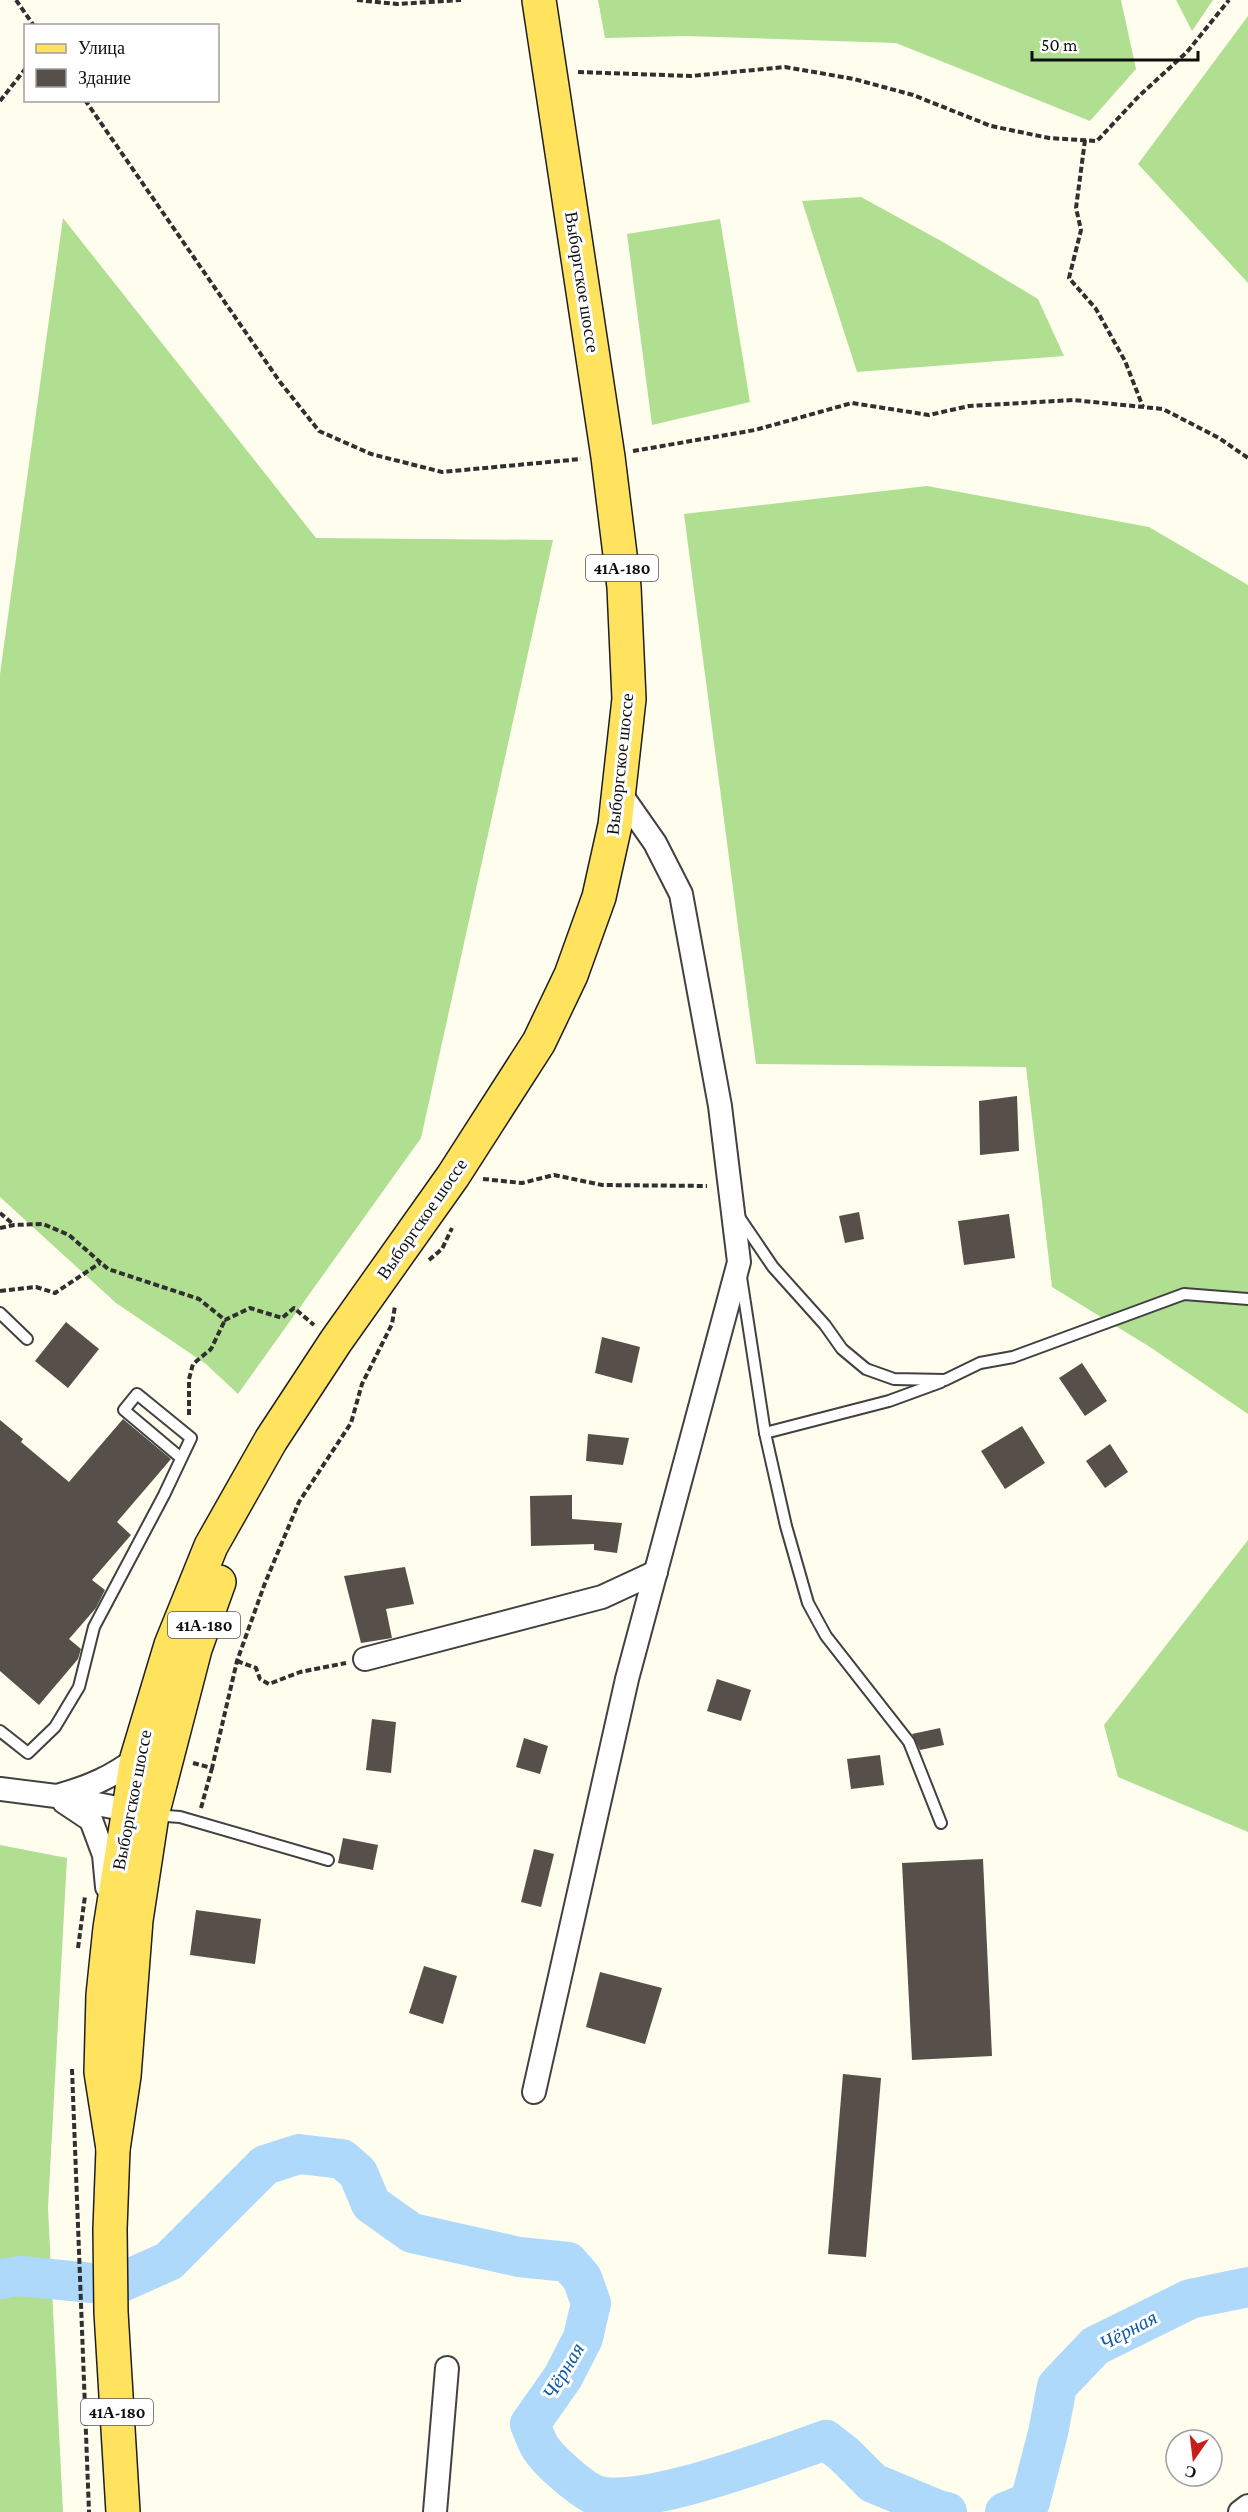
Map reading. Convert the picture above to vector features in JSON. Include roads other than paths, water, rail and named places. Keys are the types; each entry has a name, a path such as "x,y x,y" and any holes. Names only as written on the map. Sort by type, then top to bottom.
{"main road":[{"name":"Выборгское шоссе","path":"123,2512 111,2312 110,2229 113,2149 124,2076 136,1920 139,1813 136,1758 171,1645 211,1546 271,1440 336,1341 453,1176 539,1042 571,975 599,897 620,793 630,699 624,587 608,457 539,0"},
{"name":"Выборгское шоссе","path":"113,2149 101,2072 103,1995 110,1928 139,1813 195,1649 271,1440"}],"street":[{"path":"534,2092 627,1679 739,1262 720,1106 681,894 655,843 620,793"},
{"path":"364,1659 602,1597 656,1572"},
{"path":"56,1796 89,1787 114,1775 136,1758"},
{"path":"0,1789 56,1796 139,1813"},
{"path":"56,1796 91,1820 104,1855 110,1928"},
{"path":"435,2512 447,2368"},
{"path":"1240,2512 1248,2506"}],"lane":[{"path":"732,1208 749,1229 773,1267 825,1325 842,1349 866,1369 894,1378 945,1380"},
{"path":"739,1262 765,1433 786,1526 808,1603 826,1636 909,1742 941,1823"},
{"path":"765,1433 889,1401 945,1380 980,1363 1013,1357 1184,1294 1248,1299"},
{"path":"0,1313 27,1339"},
{"path":"0,1731 27,1753 55,1727 79,1686 94,1627 164,1495 191,1438 137,1394 124,1410 181,1458"},
{"path":"139,1813 180,1817 328,1860"}],"waterway":[{"name":"Чёрная","path":"122,2282 169,2261 265,2165 299,2154 342,2159 358,2173 371,2204 412,2233 519,2257 568,2262 582,2278 591,2303 583,2338 563,2377 530,2424 539,2445 548,2458 593,2494 613,2498 673,2489 743,2469 826,2440 844,2454 873,2483 947,2512"},
{"name":"Чёрная","path":"0,2279 20,2276 92,2283"},
{"name":"Чёрная","path":"1005,2512 1030,2502 1048,2433 1057,2386 1095,2346 1190,2299 1248,2287"}]}
